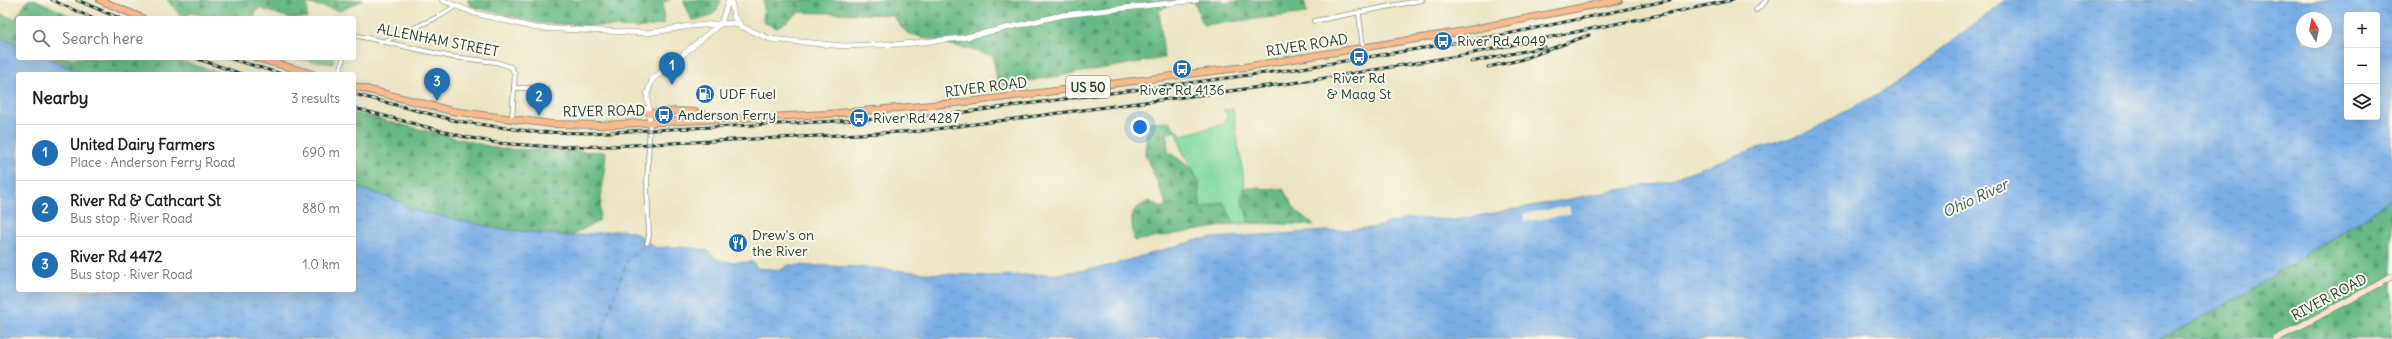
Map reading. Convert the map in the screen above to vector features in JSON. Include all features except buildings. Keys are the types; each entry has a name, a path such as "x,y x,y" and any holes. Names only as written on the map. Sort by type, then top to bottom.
{"main road":[{"path":"100,0 137,16"},
{"name":"RIVER ROAD","path":"356,87 424,105 512,120 577,125 828,114 967,102 1245,67 1363,49 1540,17 1619,0"},
{"path":"263,60 306,72"},
{"path":"649,113 704,112 715,120"},
{"name":"RIVER ROAD","path":"2276,339 2392,277"}],"street":[{"path":"442,0 474,13 536,28 648,33 700,25 721,23 740,24"},
{"path":"647,243 649,236 647,184 650,122 647,94 652,80 721,23 730,0"},
{"path":"730,0 734,17 740,24 762,36 780,41 844,46 962,38 1063,15 1198,0"},
{"path":"1314,21 1359,14 1422,0"},
{"path":"1756,10 1767,1"},
{"path":"385,41 438,17 456,6"},
{"path":"1359,14 1363,49"},
{"path":"700,25 704,36"},
{"name":"ALLENHAM STREET","path":"356,35 438,54 496,62 511,67 515,72 514,88"},
{"path":"340,72 343,60"},
{"path":"512,120 514,88 547,88"}],"green space":[{"path":"28,0 36,0 71,16 17,16"},
{"path":"167,0 363,0 340,11 307,3 307,16 284,16 258,8 254,16 205,16 192,13 181,16"},
{"path":"467,0 671,0 663,2 664,24 639,28 538,23 471,6"},
{"path":"683,0 721,0 717,10 711,16 692,20"},
{"path":"764,0 1177,0 1159,11 1164,58 998,86 993,56 907,33 892,15 799,12 777,28 763,22"},
{"path":"1194,0 1223,0 1223,3 1248,0 1304,0 1307,13 1203,25"},
{"path":"0,14 15,19 16,18 16,45 0,38"},
{"path":"52,60 177,60 218,72 78,72"},
{"path":"306,60 334,60 333,64"},
{"path":"1233,109 1245,188 1242,198 1249,223 1235,224 1223,202 1200,211 1199,182 1182,150 1177,131 1183,135 1224,124 1227,114 1223,110"},
{"path":"356,113 500,149 606,152 599,221 570,236 499,229 409,209 400,201 356,188"},
{"path":"1169,121 1177,131 1167,133 1168,152 1186,164 1195,175 1199,189 1200,210 1223,202 1235,224 1134,241 1132,216 1134,212 1149,201 1162,208 1167,205 1145,154 1147,122"},
{"path":"1245,188 1283,189 1296,211 1314,225 1249,223 1242,198"},
{"path":"2392,198 2392,339 2156,339 2175,332 2255,288 2283,268 2289,267 2310,251 2331,240"}],"water":[{"name":"Ohio River","path":"2006,0 2392,0 2392,198 2331,240 2310,251 2289,267 2283,268 2255,288 2175,332 2156,339 0,339 0,38 16,45 16,60 52,60 78,72 16,72 16,292 356,292 356,188 400,201 409,209 499,229 570,236 623,230 634,232 656,248 682,247 702,250 709,252 719,260 723,261 753,262 757,268 781,270 788,265 862,267 924,273 990,276 1058,274 1104,267 1201,239 1372,228 1409,218 1456,220 1657,184 1734,156 1806,133 1894,85"}],"pier":[{"path":"1569,206 1571,214 1524,222 1523,214"}],"ferry route":[{"path":"599,339 627,261 645,244"}],"railway":[{"path":"52,0 88,16"},
{"path":"77,0 114,16"},
{"path":"356,95 457,121 535,132 590,133 879,119 958,113 1296,69 1502,35 1670,0"},
{"path":"356,109 461,136 497,143 555,147 611,146 921,131 1307,81 1463,55 1733,0"},
{"path":"1488,67 1520,60 1589,35"},
{"path":"1471,62 1545,47"},
{"path":"201,60 236,72"},
{"path":"235,60 275,72"}],"place":[{"name":"River Rd 4049","path":"1443,41"},
{"name":"River Rd & Maag St","path":"1359,57"},
{"name":"River Rd 4136","path":"1182,69"},
{"name":"United Dairy Farmers","path":"672,85"},
{"name":"UDF Fuel","path":"705,94"},
{"name":"River Rd 4472","path":"437,101"},
{"name":"Anderson Ferry","path":"664,115"},
{"name":"River Rd & Cathcart St","path":"539,116"},
{"name":"River Rd 4287","path":"859,118"},
{"name":"Drew's on the River","path":"738,243"}]}
